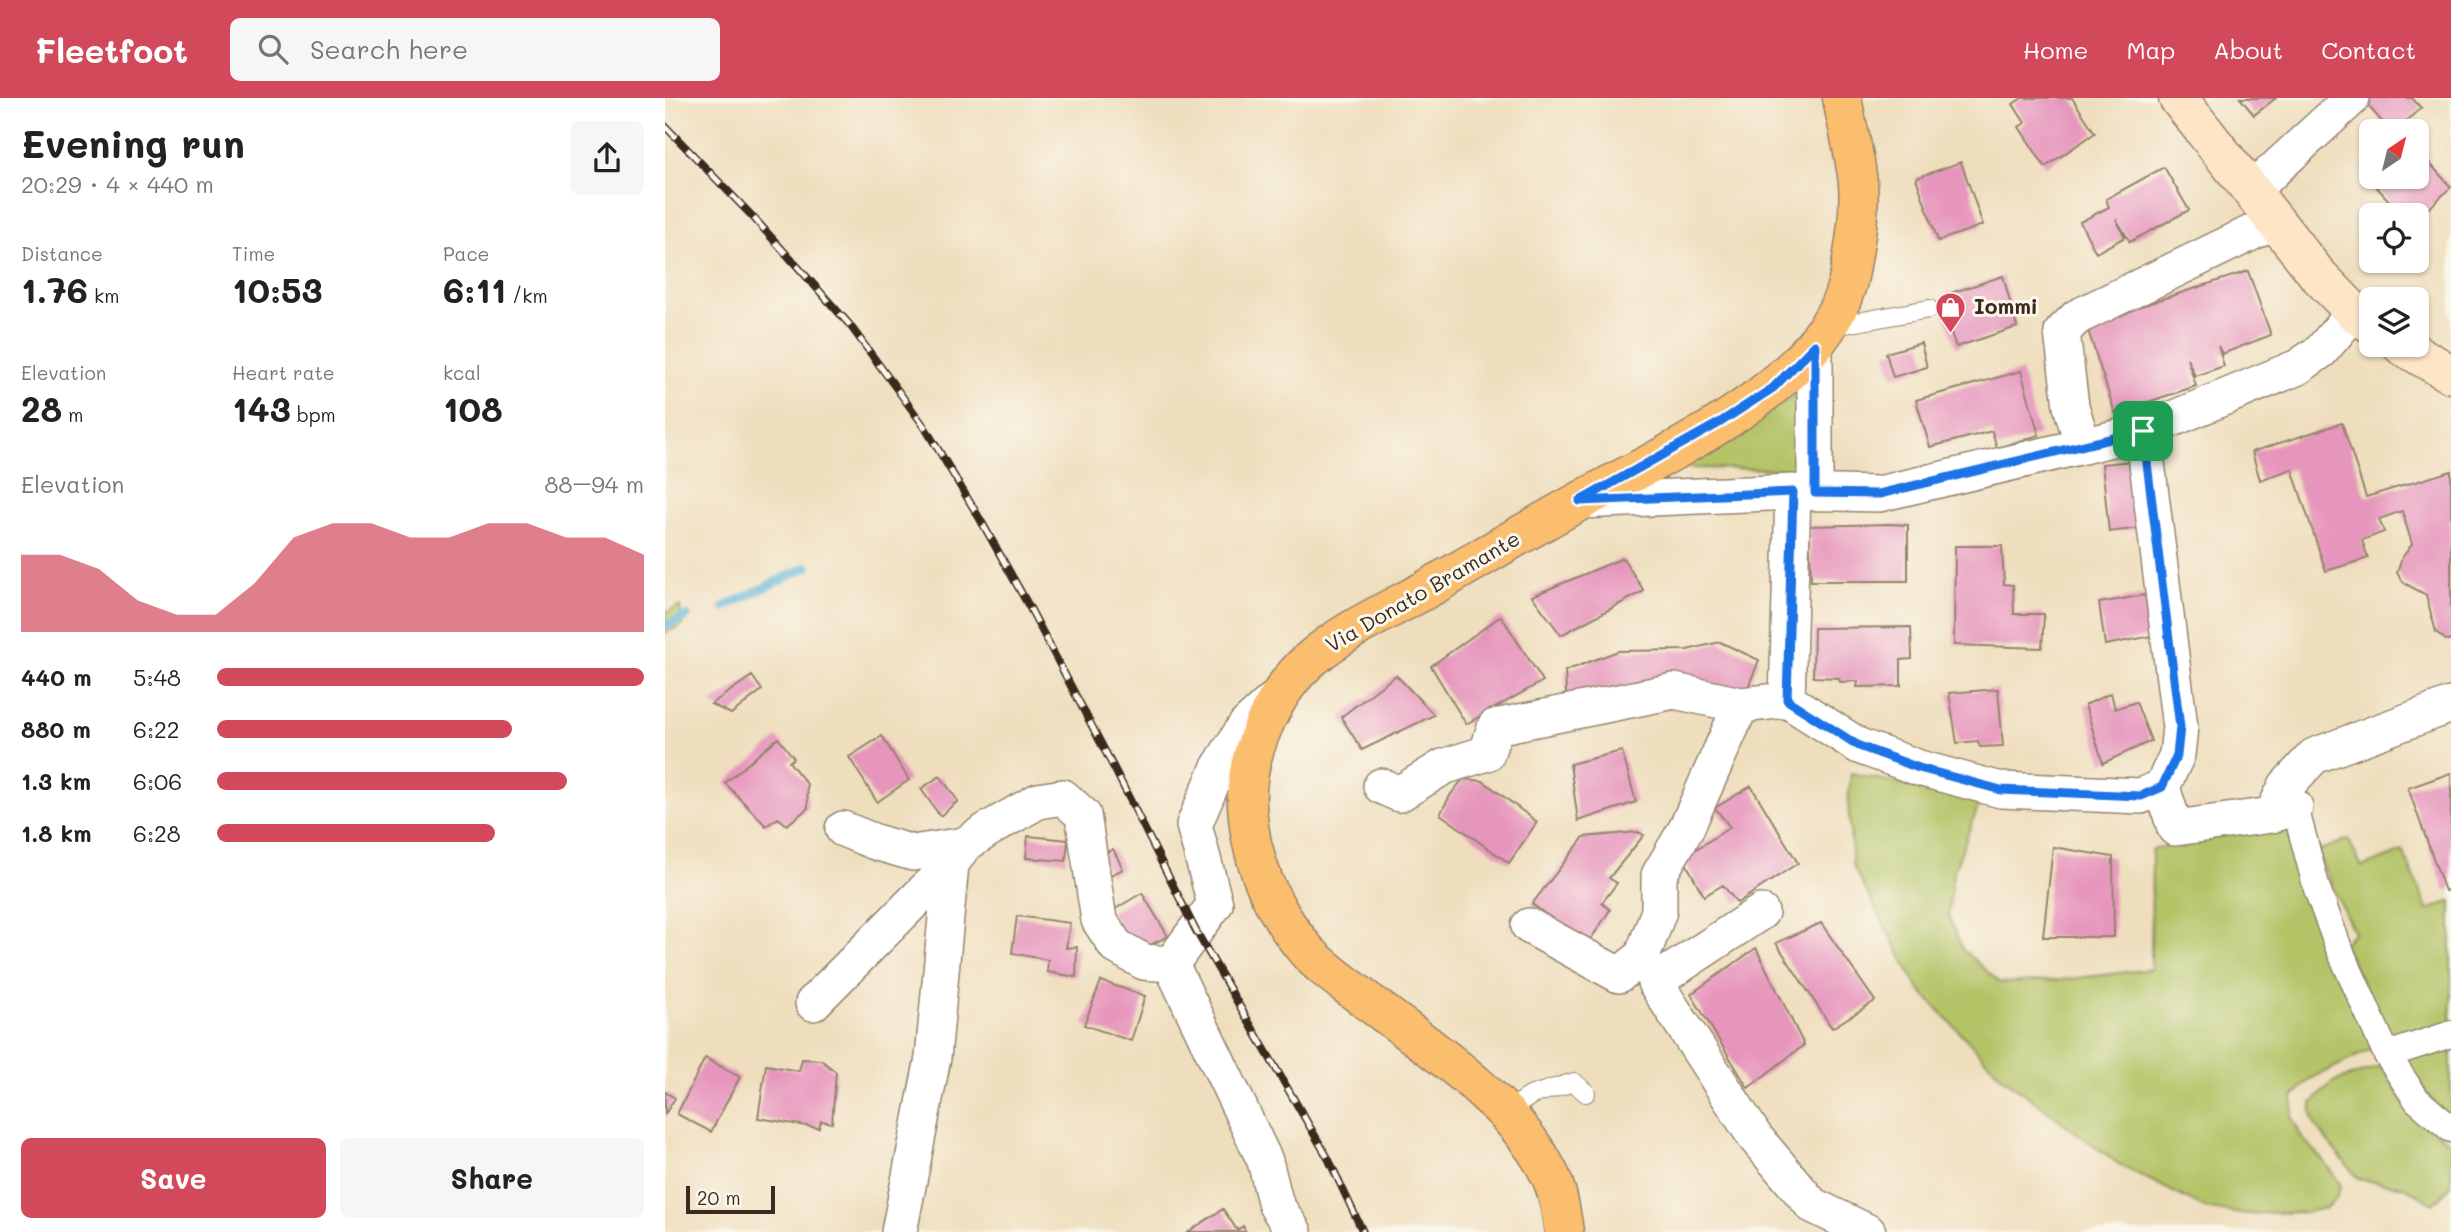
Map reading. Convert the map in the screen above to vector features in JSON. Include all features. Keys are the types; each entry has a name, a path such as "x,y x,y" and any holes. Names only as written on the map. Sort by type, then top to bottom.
{"main road":[{"name":"Via Donato Bramante","path":"1565,1232 1560,1202 1548,1171 1513,1121 1458,1069 1307,952 1276,908 1252,854 1246,803 1249,764 1257,740 1285,689 1311,659 1367,620 1420,593 1719,423 1773,388 1822,336 1847,285 1859,220 1858,182 1842,98"},
{"path":"2178,98 2317,274 2359,314"},
{"path":"2422,357 2451,374"}],"street":[{"path":"2252,190 2352,98"},
{"path":"2083,446 2071,406 2062,332 2077,317 2276,220"},
{"path":"1580,501 1804,493 1879,494 2143,431 2298,368 2359,321"},
{"path":"1787,700 1804,493 1822,336"},
{"path":"1381,786 1399,794 1443,768 1487,753 1495,727 1674,691 1741,705 1787,700 1859,746 1919,768 2001,790 2141,796 2162,787 2177,755 2180,727 2143,431"},
{"path":"1171,964 1215,904 1194,825 1217,769 1246,725 1285,689"},
{"path":"1529,926 1619,975 1642,957 1659,911 1659,875 1686,830 1741,705"},
{"path":"2451,705 2314,756 2286,786 2283,811 2338,946 2387,1055 2417,1100 2451,1129"},
{"path":"2162,787 2175,828 2283,811"},
{"path":"813,1003 958,855 1038,801 1063,796 1083,815 1099,920 1116,946 1143,962 1171,964"},
{"path":"843,829 913,853 958,855"},
{"path":"899,1232 933,1058 958,855"},
{"path":"1761,912 1655,982 1755,1137 1812,1205 1868,1232"},
{"path":"1171,964 1265,1161 1276,1205 1294,1232"},
{"path":"2387,1055 2451,1034"}],"lane":[{"path":"1822,336 1929,309"},
{"path":"1504,1113 1532,1095 1574,1083 1586,1093"}],"green space":[{"path":"1797,394 1795,469 1683,468"},
{"path":"680,606 683,625 665,633 665,613"},
{"path":"1851,773 1980,802 1953,873 1948,915 1962,949 2000,983 2061,980 2151,969 2152,850 2283,816 2326,947 2374,1048 2310,1079 2293,1097 2292,1118 2302,1138 2341,1185 2336,1199 2325,1208 2307,1212 2240,1214 2205,1208 2120,1165 2001,1076 1918,988 1853,866 1848,802"},
{"path":"2348,839 2362,867 2403,851 2428,910 2451,901 2451,1026 2392,1043 2343,944 2354,932 2316,852"},
{"path":"2451,1042 2451,1122 2395,1056"},
{"path":"2382,1066 2410,1112 2451,1143 2451,1186 2433,1204 2405,1187 2358,1179 2313,1120 2312,1103 2333,1082"}],"building":[{"path":"2022,98 2072,98 2095,133 2045,167 2019,127 2025,123 2013,104"},
{"path":"2240,98 2276,98 2254,115"},
{"path":"2367,98 2412,98 2421,108 2409,119 2380,119 2364,101"},
{"path":"1961,162 1983,225 1938,241 1916,178"},
{"path":"2429,162 2451,187 2429,208 2429,203 2391,203 2378,189 2429,189"},
{"path":"2164,167 2189,210 2130,242 2116,219 2125,237 2096,253 2080,222 2109,207 2106,199"},
{"path":"2248,271 2271,335 2222,354 2218,346 2224,366 2195,376 2187,358 2196,386 2115,413 2086,324"},
{"path":"2003,276 2017,327 1956,347 1944,312 1948,294"},
{"path":"1921,343 1927,367 1893,377 1886,353"},
{"path":"2021,371 2039,435 1997,448 1992,431 1930,447 1916,400"},
{"path":"2342,423 2366,497 2451,471 2451,640 2446,640 2436,632 2426,595 2404,583 2397,573 2402,558 2412,544 2402,511 2379,519 2384,532 2362,540 2368,558 2326,571 2292,469 2260,480 2252,452"},
{"path":"2133,461 2142,528 2109,532 2102,464"},
{"path":"1908,525 1908,581 1811,581 1809,526"},
{"path":"1955,546 2002,546 2004,584 2013,585 2014,614 2044,614 2042,648 1954,645"},
{"path":"1623,558 1644,591 1561,635 1532,596"},
{"path":"2145,595 2152,636 2105,645 2099,603"},
{"path":"1501,616 1543,681 1466,724 1431,666"},
{"path":"1911,627 1912,659 1901,660 1901,686 1857,687 1858,681 1840,682 1839,678 1813,677 1814,628"},
{"path":"1720,642 1759,660 1741,705 1567,713 1565,671 1618,651 1687,650"},
{"path":"1396,675 1434,715 1362,750 1341,717"},
{"path":"752,676 762,690 731,714 711,704"},
{"path":"1998,689 2003,746 1980,747 1978,741 1957,743 1949,693"},
{"path":"2111,693 2115,709 2136,702 2151,741 2103,763 2085,705"},
{"path":"882,736 909,780 877,802 849,757"},
{"path":"778,738 794,758 789,762 807,784 808,808 787,825 778,818 766,826 725,783"},
{"path":"1622,751 1636,802 1578,821 1570,764"},
{"path":"2451,773 2451,889 2445,891 2408,788"},
{"path":"940,776 958,801 940,816 921,789"},
{"path":"1463,779 1483,781 1537,822 1509,863 1440,814"},
{"path":"1751,786 1798,863 1737,903 1723,885 1704,896 1683,858 1730,827 1715,808"},
{"path":"1638,832 1644,835 1609,878 1617,883 1602,903 1610,910 1587,945 1532,904 1584,837"},
{"path":"1028,836 1068,840 1066,861 1026,858"},
{"path":"2053,847 2113,857 2114,937 2043,937"},
{"path":"1113,849 1123,869 1111,875 1099,856"},
{"path":"1142,893 1168,936 1135,953 1110,912"},
{"path":"1017,916 1070,923 1066,948 1077,947 1076,977 1047,972 1048,960 1012,953"},
{"path":"1821,923 1875,1001 1832,1028 1776,943"},
{"path":"1756,948 1804,1045 1748,1088 1691,994"},
{"path":"1101,981 1145,996 1131,1041 1084,1025"},
{"path":"705,1058 740,1077 711,1132 677,1114"},
{"path":"802,1059 821,1060 836,1072 832,1123 821,1121 819,1128 758,1118 766,1065 799,1071"},
{"path":"665,1092 675,1098 665,1114"},
{"path":"1223,1209 1237,1230 1243,1226 1246,1232 1188,1232"}],"waterway":[{"path":"724,607 807,567"},
{"path":"665,626 687,616"}],"railway":[{"path":"665,126 753,217 849,324 924,426 1031,610 1196,931 1328,1158 1363,1232"}],"place":[{"name":"Iommi","path":"1951,334"}],"route":[{"path":"1815,345 1815,493 1879,494 2143,431 2180,727 2177,755 2162,787 2141,796 2001,790 1919,768 1859,746 1787,700 1793,492 1580,501 1719,423 1773,388 1815,345"}]}
